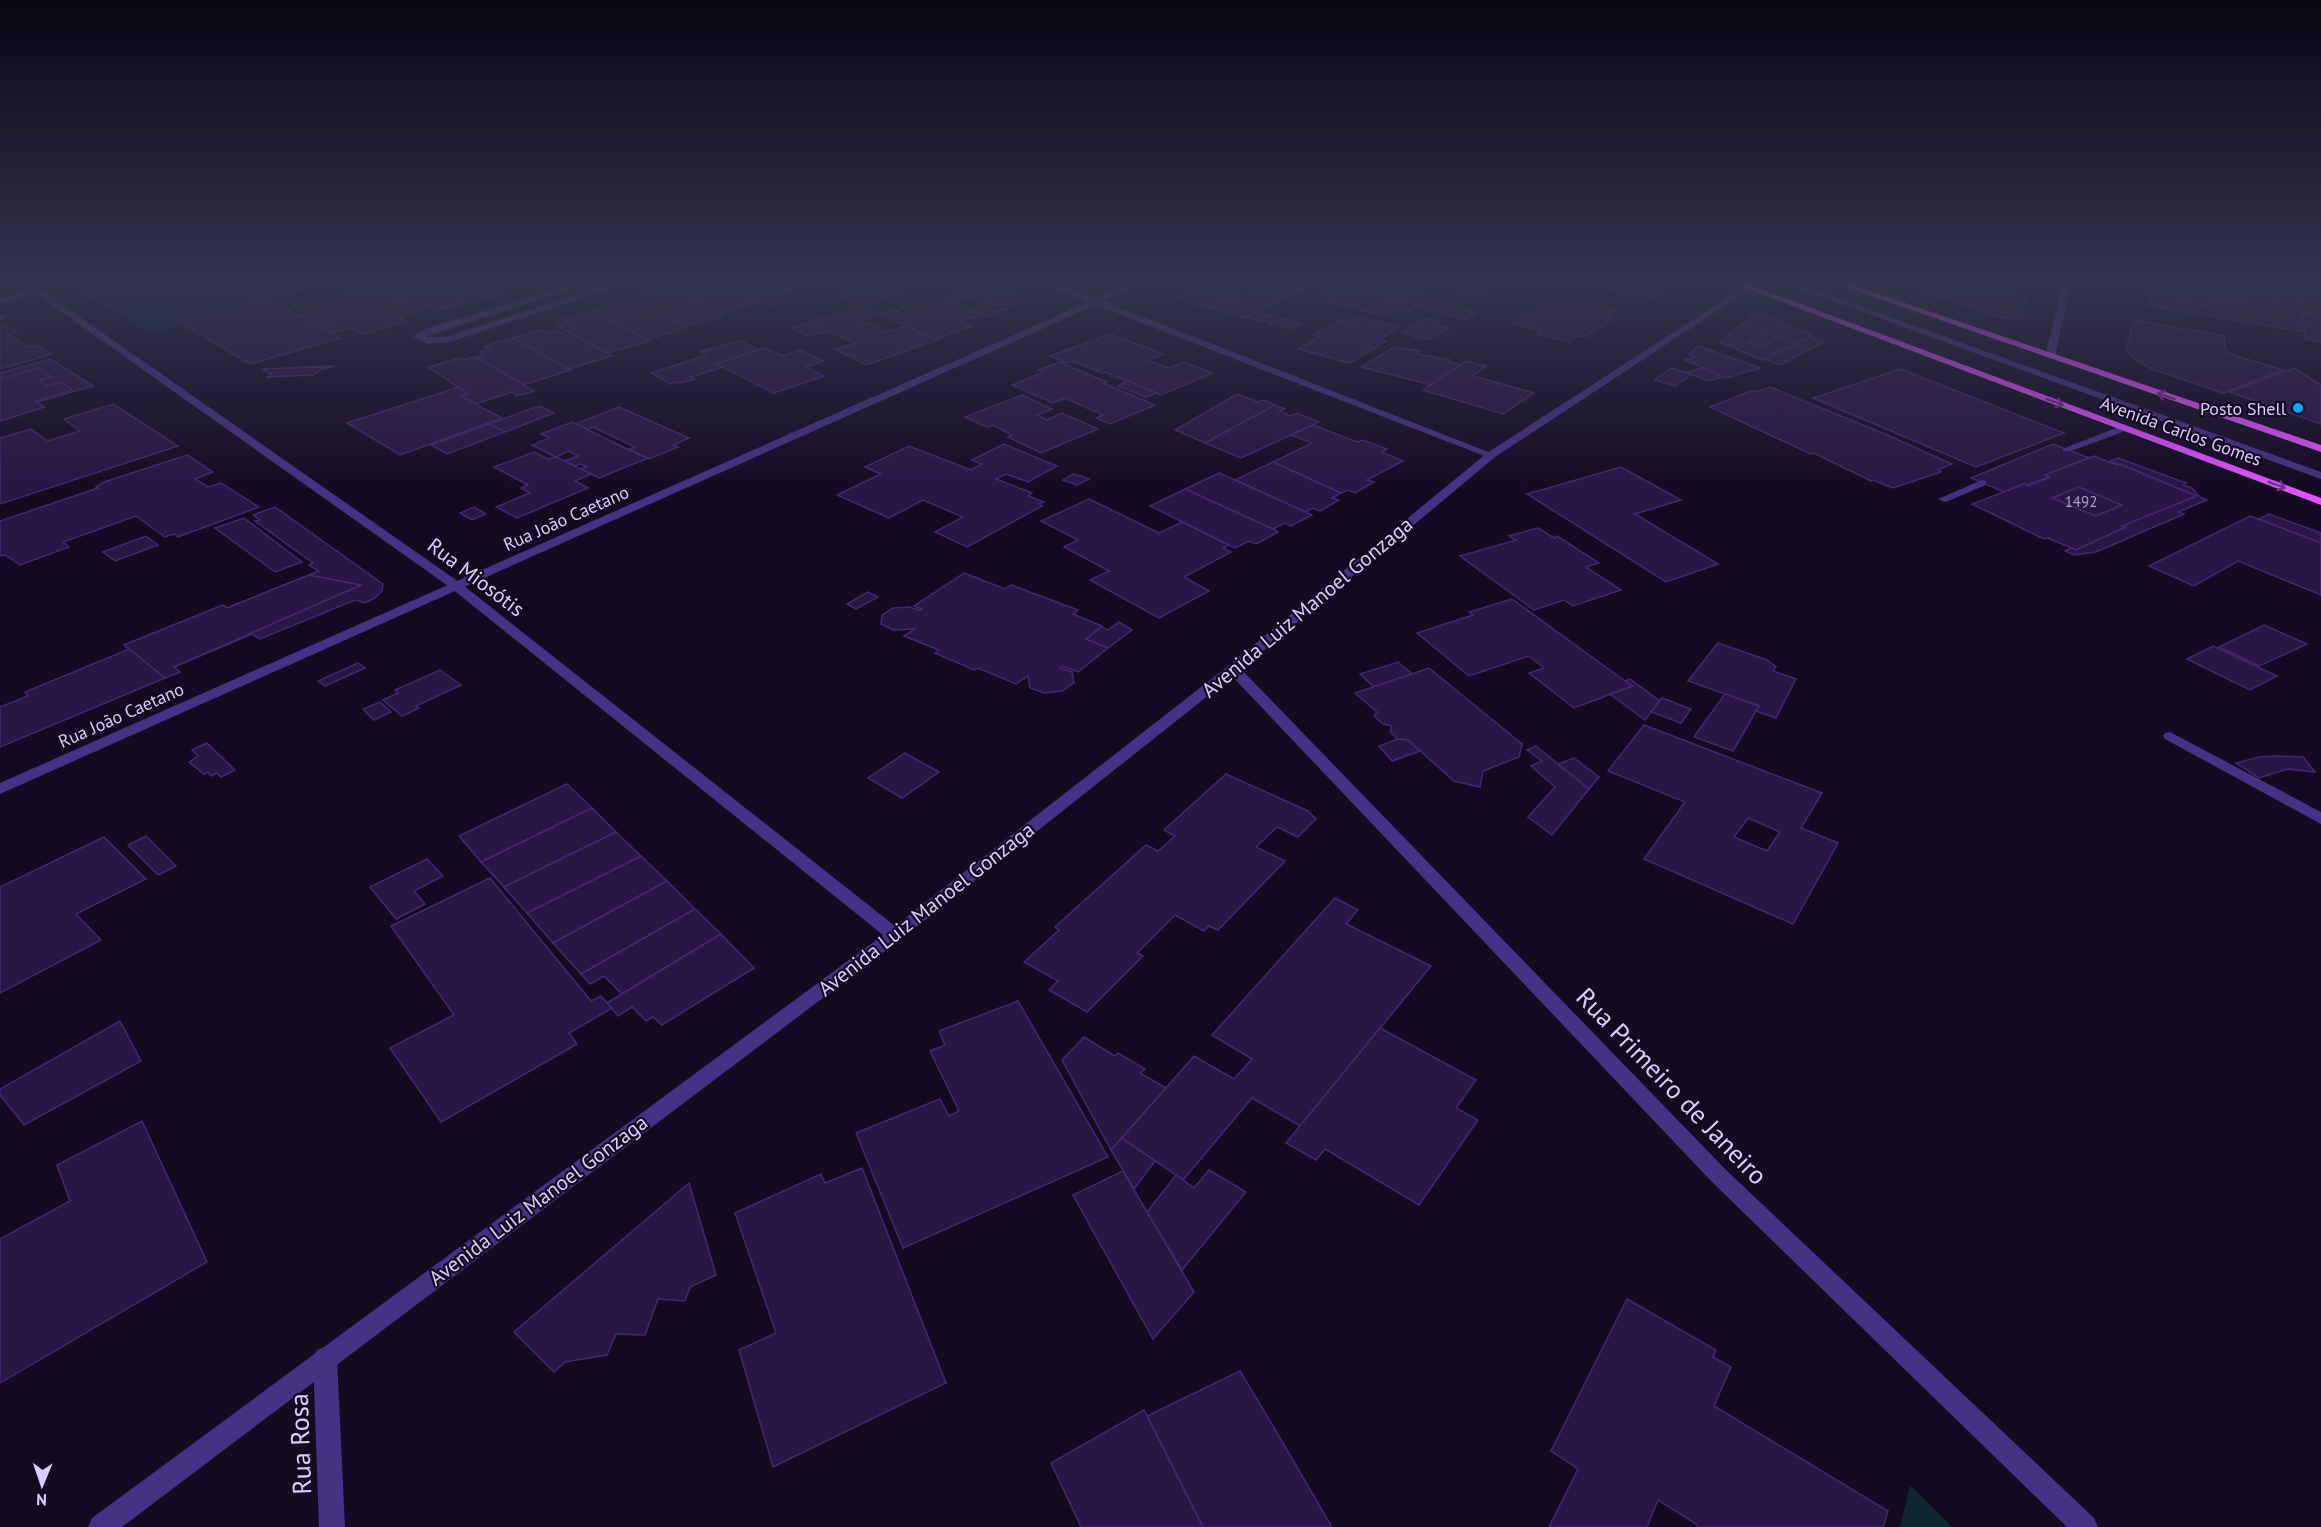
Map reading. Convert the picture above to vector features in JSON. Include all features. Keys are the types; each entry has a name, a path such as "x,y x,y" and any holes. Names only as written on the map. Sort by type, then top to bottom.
{"main road":[{"name":"Avenida Carlos Gomes","path":"1915,350 2321,501"},
{"name":"Avenida Carlos Gomes","path":"2033,350 2321,449"}],"street":[{"name":"Rua Miosótis","path":"121,350 455,585 895,935"},
{"name":"Rua João Caetano","path":"0,789 455,585 989,350"},
{"path":"1219,350 1491,455"},
{"name":"Avenida Luiz Manoel Gonzaga","path":"101,1527 895,935 1233,669 1491,455 1652,350"},
{"path":"1973,350 2321,476"},
{"path":"2050,356 2051,350"},
{"path":"2067,449 2124,428"},
{"path":"1944,499 1982,483"},
{"name":"Rua Primeiro de Janeiro","path":"1233,669 1719,1176 2085,1527"},
{"path":"2170,736 2321,819"},
{"name":"Rua Rosa","path":"325,1358 332,1527"}],"green space":[{"path":"1910,1485 1952,1527 1900,1527"}],"building":[{"path":"0,350 46,350 52,354 0,369"},
{"path":"227,350 298,350 250,364"},
{"path":"535,350 601,350 612,356 568,369"},
{"path":"535,350 571,370 523,385 476,357 484,355 479,352"},
{"path":"758,350 770,350 782,356 801,350 824,361 806,367 824,376 774,393 716,364"},
{"path":"759,350 716,364 722,367 691,377 695,379 681,383 670,384 651,373 707,355 701,352"},
{"path":"837,350 908,350 866,365 851,357 856,355 854,354 848,356"},
{"path":"1066,350 1153,350 1163,354 1147,360 1169,368 1184,362 1212,373 1161,395 1105,372 1102,373 1073,361 1067,363 1050,356"},
{"path":"1303,350 1372,350 1350,363"},
{"path":"1389,350 1421,351 1417,354 1450,360 1447,362 1460,365 1431,385 1361,367"},
{"path":"1693,350 1710,350 1760,368 1726,378 1685,360 1695,357 1689,354"},
{"path":"1739,350 1782,350 1762,360"},
{"path":"1782,350 1808,350 1780,365 1764,359"},
{"path":"2127,350 2226,350 2234,355 2283,370 2223,393 2152,369 2134,359"},
{"path":"476,357 534,391 517,396 512,392 475,404 460,396 468,394 428,367 459,358 463,360"},
{"path":"51,359 93,386 37,402 44,407 0,421 0,373"},
{"path":"1466,361 1486,366 1473,376 1534,393 1503,414 1423,390"},
{"path":"1059,362 1155,405 1110,424 1096,418 1103,415 1065,398 1053,403 1012,385 1044,372 1038,370"},
{"path":"334,366 320,370 314,375 267,377 273,372 268,373 263,369"},
{"path":"39,368 52,377 39,380 48,386 61,382 72,390 35,401 44,407 0,421 0,379"},
{"path":"1671,368 1692,374 1675,386 1655,380"},
{"path":"1703,368 1723,377 1708,381 1687,372"},
{"name":"Posto Shell","path":"2294,368 2321,385 2321,424 2229,392"},
{"path":"1900,369 2064,433 1976,467 1813,398"},
{"path":"1128,381 1156,393 1146,397 1118,386"},
{"path":"459,387 468,394 460,396 502,418 400,455 347,423"},
{"path":"1770,387 1952,464 1938,470 1941,472 1893,488 1871,481 1710,407 1753,390 1756,392"},
{"path":"1237,394 1258,402 1264,400 1275,405 1205,443 1175,430"},
{"path":"1022,395 1052,409 1037,415 1047,420 1062,413 1098,429 1041,453 1008,437 1012,435 993,425 987,427 965,417"},
{"path":"113,404 178,446 0,504 0,438 31,429 48,441 80,431 64,419"},
{"path":"1275,405 1285,409 1279,411 1291,416 1297,413 1319,422 1241,458 1205,443"},
{"path":"539,406 554,413 505,432 489,424"},
{"path":"619,407 689,438 673,445 678,447 649,459 629,449 635,447 593,427 587,430 575,424"},
{"path":"572,422 648,458 599,478 581,469 587,467 580,464 575,466 564,461 578,456 569,451 556,457 532,445 550,438 541,434"},
{"path":"489,424 505,432 447,454 431,445"},
{"path":"1313,425 1357,442 1363,440 1387,449 1382,452 1403,461 1367,480 1374,482 1355,493 1348,490 1341,493 1273,462 1312,443 1291,435"},
{"path":"1004,444 1057,466 1028,482 1006,474 996,479 1032,493 1028,496 1044,502 1039,504 1042,506 967,547 935,532 963,517 923,500 889,518 837,495 881,474 865,467 909,446 971,470 982,464 972,460"},
{"path":"2053,444 2089,458 2045,475 2050,477 2004,492 1971,478"},
{"path":"534,452 548,459 556,457 591,474 575,481 588,488 517,518 496,507 530,493 521,488 528,485 494,467"},
{"path":"187,455 213,472 195,479 208,487 221,483 259,507 178,537 174,534 165,537 136,516 63,542 69,547 20,565 5,555 0,556 0,521 98,488 96,487 104,482"},
{"path":"2094,456 2117,465 2120,464 2197,496 2122,526 2126,527 2076,550 2048,538 2044,539 1972,504 2024,484 2028,486 2050,477 2045,475"},
{"path":"2118,458 2186,483 2183,485 2192,488 2200,497 2207,500 2178,512 2184,514 2096,552 2074,555 2065,551 2071,548 2076,550 2126,527 2122,526 2197,496 2120,464 2108,462"},
{"path":"1273,462 1341,493 1332,498 1339,500 1320,511 1313,508 1305,512 1235,480"},
{"path":"1621,467 1681,500 1635,514 1718,564 1666,582 1527,494"},
{"path":"1219,473 1312,515 1291,526 1285,523 1273,529 1185,489"},
{"path":"1073,474 1089,479 1077,485 1063,480"},
{"path":"2079,487 2122,505 2096,516 2052,498"},
{"path":"1185,489 1278,532 1256,544 1249,541 1235,548 1150,506"},
{"path":"1089,499 1159,533 1182,522 1229,545 1223,548 1231,552 1184,577 1209,591 1159,618 1090,580 1109,571 1064,547 1078,540 1041,521"},
{"path":"275,507 383,584 382,591 365,603 355,600 260,639 252,634 174,667 180,672 165,678 124,645 223,605 227,608 319,571 309,565 313,563 255,521 260,520 253,515"},
{"path":"474,507 486,514 472,520 460,513"},
{"path":"2269,514 2321,533 2321,543 2259,519"},
{"path":"2250,516 2321,543 2321,595 2238,561 2194,586 2149,566"},
{"path":"244,518 302,562 275,572 215,528"},
{"path":"1538,528 1554,538 1557,536 1599,563 1586,567 1621,590 1573,606 1564,600 1534,610 1460,556 1516,540 1509,536"},
{"path":"146,536 158,545 115,561 103,552"},
{"path":"964,573 1005,589 1011,585 1078,610 1073,614 1102,626 1086,639 1108,648 1078,672 1062,666 1060,668 1072,672 1074,683 1062,691 1044,693 1030,688 1028,676 1016,684 978,668 974,670 935,653 939,650 904,636 915,629 893,630 881,624 882,615 893,608 922,609 914,606"},
{"path":"309,575 361,585 174,667 180,672 165,678 124,645 223,605 227,608"},
{"path":"868,592 878,597 856,609 847,604"},
{"path":"1512,599 1633,686 1574,708 1529,673 1544,668 1529,656 1469,676 1417,633 1473,615 1469,612"},
{"path":"1119,622 1132,630 1108,648 1086,639 1101,627 1108,630"},
{"path":"2264,625 2307,644 2259,666 2219,647"},
{"path":"1718,643 1767,660 1776,667 1773,671 1796,679 1776,718 1756,711 1759,706 1688,681"},
{"path":"2213,646 2277,676 2250,690 2187,659"},
{"path":"129,649 165,678 0,747 0,707 28,696 25,692"},
{"path":"1398,662 1412,674 1374,687 1360,674"},
{"path":"358,663 365,668 325,686 318,681"},
{"path":"1429,668 1522,744 1519,757 1483,771 1480,787 1454,781 1408,740 1398,739 1390,732 1392,726 1383,724 1374,716 1377,712 1355,693"},
{"path":"440,670 461,685 416,706 419,708 402,716 383,700 398,693 395,690"},
{"path":"1630,679 1660,701 1645,720 1610,694 1633,686 1625,681"},
{"path":"1725,694 1759,706 1733,751 1694,737"},
{"path":"1662,698 1691,709 1681,723 1651,712"},
{"path":"380,702 391,712 374,720 363,709"},
{"path":"1644,725 1822,793 1801,828 1838,843 1793,924 1644,859 1685,802 1608,771","holes":["1748,818 1780,832 1767,851 1734,837"]},
{"path":"1398,739 1408,740 1420,751 1392,761 1379,746"},
{"path":"207,743 235,770 221,777 217,773 211,776 208,772 204,774 189,762 198,756 192,750"},
{"path":"1536,746 1589,789 1552,835 1528,817 1555,787 1531,766 1542,761 1527,750"},
{"path":"905,753 939,772 902,798 868,778"},
{"path":"2259,757 2303,757 2315,772 2288,769 2259,778 2236,763"},
{"path":"1574,758 1599,777 1589,789 1558,764"},
{"path":"1226,774 1308,811 1316,819 1298,837 1277,827 1256,847 1285,861 1218,930 1209,926 1204,931 1175,915 1137,953 1143,956 1087,1012 1049,990 1058,981 1024,962 1059,930 1055,927 1146,845 1158,851 1175,836 1164,830"},
{"path":"567,784 592,808 481,862 459,836"},
{"path":"592,808 616,832 504,887 481,862"},
{"path":"616,832 641,856 527,913 504,887"},
{"path":"146,836 176,866 158,875 128,845"},
{"path":"104,837 146,879 76,914 101,940 0,993 0,887"},
{"path":"641,856 667,881 553,943 527,913"},
{"path":"427,859 443,876 414,891 425,904 396,919 370,887"},
{"path":"490,878 591,1001 601,996 612,1008 569,1033 577,1044 441,1122 390,1048 454,1015 391,926"},
{"path":"667,881 695,909 581,974 553,943"},
{"path":"1335,898 1358,910 1346,924 1431,966 1300,1126 1252,1098 1183,1180 1122,1138 1194,1056 1234,1079 1252,1059 1212,1035"},
{"path":"695,909 721,934 622,994 604,976 590,984 581,974"},
{"path":"721,934 754,968 662,1025 653,1017 646,1021 632,1007 618,1016 607,1003"},
{"path":"1018,1001 1108,1157 903,1248 856,1133 940,1099 949,1116 959,1111 930,1051 945,1045 939,1031"},
{"path":"120,1021 141,1061 24,1125 0,1095 0,1089"},
{"path":"1380,1028 1476,1080 1456,1108 1478,1120 1419,1205 1325,1149 1316,1160 1286,1143"},
{"path":"1084,1037 1115,1056 1118,1053 1145,1069 1140,1073 1166,1088 1111,1150 1062,1060"},
{"path":"142,1121 207,1262 0,1383 0,1239 70,1201 57,1165"},
{"path":"1122,1138 1155,1161 1134,1189 1111,1150"},
{"path":"862,1168 946,1383 773,1467 739,1350 776,1333 735,1213 821,1174 825,1183"},
{"path":"1209,1170 1246,1192 1182,1270 1147,1212 1176,1175 1194,1188"},
{"path":"1123,1171 1194,1292 1153,1339 1073,1195"},
{"path":"689,1183 716,1275 690,1287 685,1301 658,1299 645,1335 616,1334 607,1355 565,1362 554,1372 514,1332"},
{"path":"1627,1299 1716,1350 1713,1357 1731,1367 1714,1406 1888,1511 1883,1527 1697,1527 1698,1525 1658,1500 1647,1527 1549,1527 1578,1469 1551,1451"},
{"path":"1240,1371 1332,1527 1203,1527 1147,1416"},
{"path":"1144,1410 1203,1527 1081,1527 1051,1463"}],"place":[{"name":"Posto Shell","path":"2298,408"}]}
